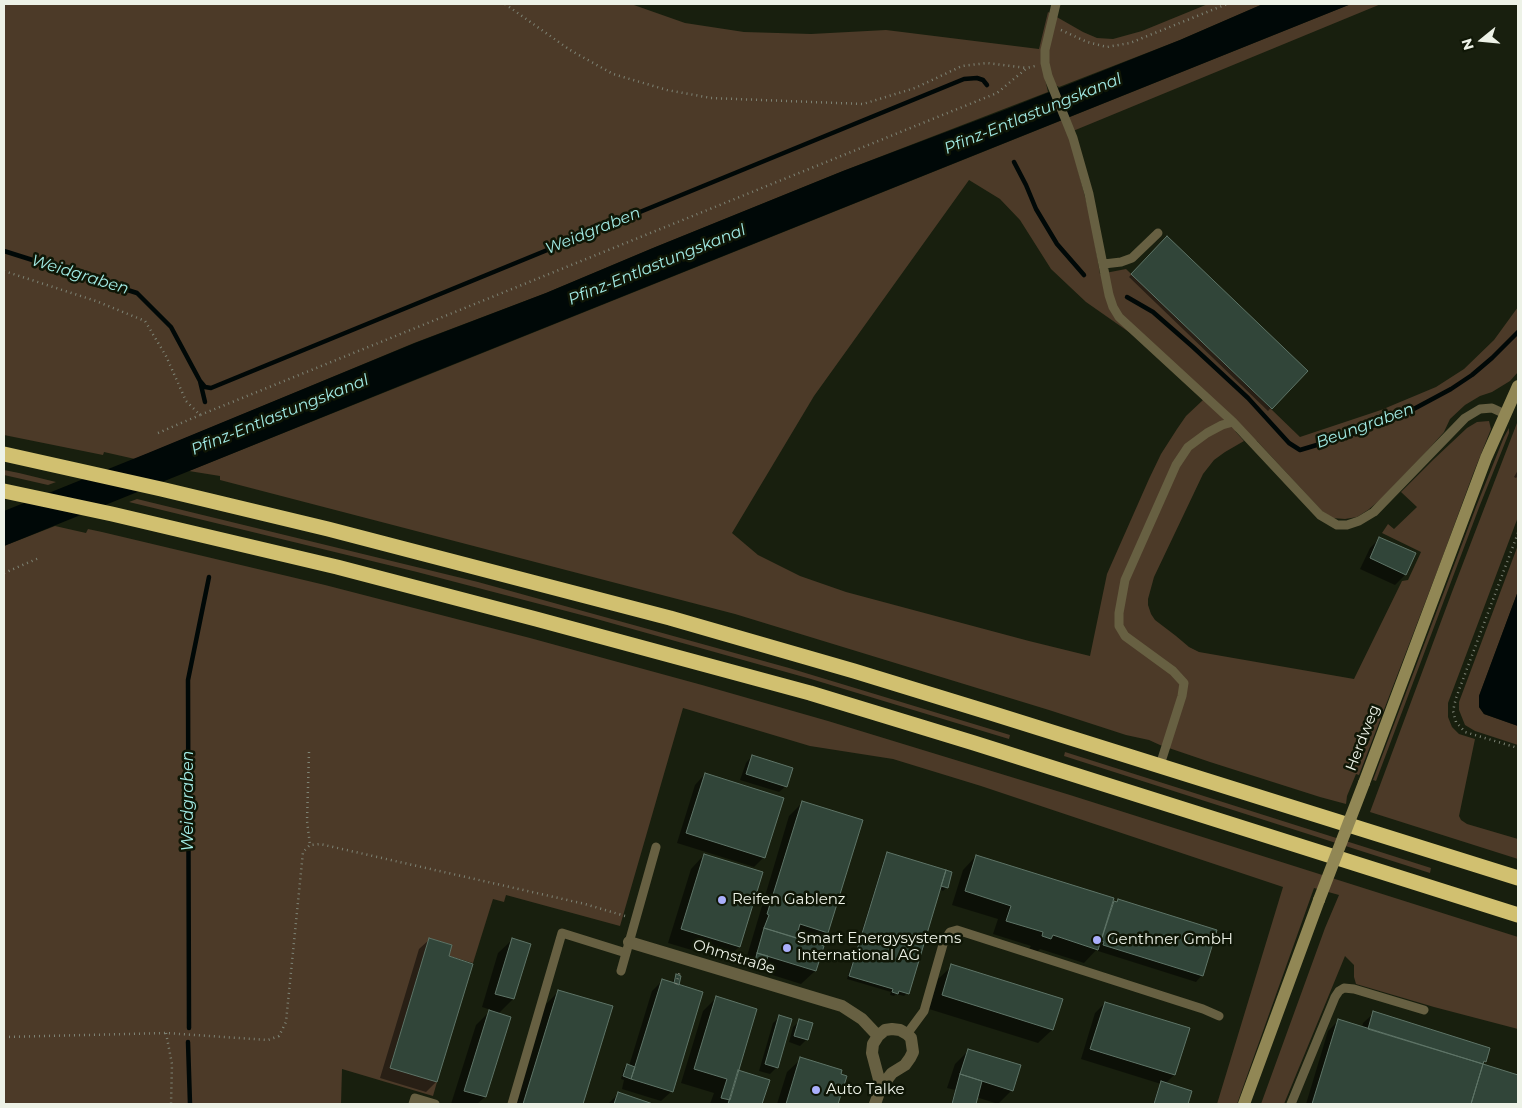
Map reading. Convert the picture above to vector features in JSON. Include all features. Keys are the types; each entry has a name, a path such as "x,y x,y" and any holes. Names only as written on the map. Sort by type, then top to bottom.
{"highway":[{"path":"4,454 161,489 356,536 670,618 845,669 1518,878"},
{"path":"4,491 112,514 356,572 810,693 974,743 1518,916"}],"main road":[{"name":"Herdweg","path":"1244,1104 1486,458 1518,386"}],"street":[{"name":"Ohmstraße","path":"628,947 842,1006 862,1019 878,1036"},
{"path":"875,1104 880,1087 892,1073 905,1065 913,1052 911,1038 900,1030 885,1030 873,1044 872,1053 880,1087"}],"lane":[{"path":"1056,4 1045,50 1045,63 1048,76 1069,127 1089,194 1113,307 1118,316 1232,422 1320,515 1337,525 1347,525 1359,521 1374,512 1465,418 1480,409 1492,408 1505,414"},
{"path":"1104,264 1121,262 1132,258 1158,233"},
{"path":"1160,766 1182,696 1184,683 1173,671 1125,636 1119,626 1119,613 1125,580 1176,465 1188,447 1206,433 1232,422"},
{"path":"621,972 656,847"},
{"path":"907,1034 924,1011 944,941 950,932 958,930 1203,1009 1219,1016"},
{"path":"512,1104 562,933 628,947"},
{"path":"1291,1104 1339,991 1344,988 1354,989 1424,1010"},
{"path":"413,1104 415,1098 435,1104"}],"path":[{"path":"158,433 200,414 997,93 1027,68 987,63 962,66 915,88 863,104 711,98 667,90 613,74 570,50 505,4"},
{"path":"1051,25 1088,42 1108,47 1130,43 1227,4"},
{"path":"4,271 96,301 145,322 166,356 186,400 200,414"},
{"path":"1518,533 1456,698 1453,711 1456,722 1465,732 1518,748"},
{"path":"4,573 39,558"},
{"path":"309,752 308,821 310,845"},
{"path":"4,1037 166,1034 268,1040 279,1036 286,1022 303,852 310,845 320,844 585,904 636,919"},
{"path":"758,970 763,955"},
{"path":"166,1034 172,1064 171,1104"}],"shaded area":[{"path":"4,4 631,4 685,23 744,32 811,34 886,30 1039,49 1048,12 1097,38 1113,39 1142,31 1208,4 1263,4 1180,40 1059,87 1045,79 1048,92 843,171 546,293 414,343 135,459 104,452 103,455 4,435"},
{"path":"1351,4 1381,4 1073,131 1075,158 1091,220 1100,274 1126,269 1300,437 1381,410 1436,387 1464,369 1494,340 1518,307 1518,372 1510,381 1465,405 1450,419 1444,432 1426,452 1368,510 1357,517 1345,519 1332,518 1322,511 1257,441 1235,431 1244,441 1214,460 1203,474 1154,577 1148,599 1151,614 1155,620 1189,647 1199,652 1354,679 1402,581 1408,580 1421,552 1382,533 1388,524 1394,529 1417,507 1401,492 1467,428 1477,422 1489,421 1491,429 1359,775 1356,774 1347,796 1346,804 1210,762 1149,740 1126,735 735,614 220,480 220,476 189,471","holes":["969,180 1000,199 1020,220 1051,269 1086,302 1136,337 1203,400 1186,416 1161,454 1107,574 1090,656 846,592 800,576 758,555 732,533 814,396"]},
{"path":"1517,423 1518,517 1448,703 1448,717 1452,727 1459,734 1475,739 1459,816 1467,824 1518,839 1518,859 1370,812"},
{"path":"1509,428 1509,433 1376,781 1373,780 1476,507"},
{"path":"4,470 56,482 48,485 4,475"},
{"path":"137,499 478,582 789,668 1010,735 1009,739 811,679 593,618 417,572 129,502"},
{"path":"55,526 86,533 88,529 102,532 325,585 702,685 828,721 1070,795 1518,937 1518,1029 1356,984 1354,965 1345,956 1284,1104 1261,1104 1325,928 1339,895 1314,888 1237,1104 1217,1104 1283,887 981,786 893,759 810,746 683,708 620,926 506,895 504,902 493,899 473,963 449,956 452,945 429,938 390,1067 437,1082 433,1096 342,1069 341,1104 4,1104 4,546"},
{"path":"1518,545 1518,591 1479,696 1479,707 1484,714 1518,726 1518,745 1475,731 1465,725 1459,710 1459,702"},
{"path":"1065,752 1431,868 1430,873 1064,756"}],"water":[{"name":"Pfinz-Entlastungskanal","path":"1263,4 1351,4 4,546 4,511 415,343 546,293 843,171 1007,109 1180,40"},
{"path":"1518,591 1518,726 1484,714 1479,707 1479,696"}],"building":[{"path":"1167,236 1308,371 1272,409 1131,274"},
{"path":"1379,537 1416,553 1406,575 1370,558"},
{"path":"752,755 793,768 787,787 746,774"},
{"path":"705,773 784,798 765,858 686,833"},
{"path":"802,801 863,820 828,933 800,924 796,938 764,928"},
{"path":"887,852 946,870 909,994 899,991 898,994 892,992 893,989 849,976"},
{"name":"Reifen Gablenz","path":"704,854 763,872 740,947 681,929"},
{"path":"976,855 1114,898 1098,950 1053,935 1051,939 1042,936 1043,932 1006,921 1011,906 965,891"},
{"path":"946,870 952,872 948,888 941,886"},
{"path":"1118,899 1217,930 1203,976 1103,945 1104,942 1101,941 1114,901 1117,902"},
{"path":"764,928 824,946 816,971 757,953"},
{"path":"429,938 452,945 449,956 473,964 437,1082 390,1068"},
{"path":"512,938 531,944 514,999 495,994"},
{"path":"757,953 768,956 766,964 755,961"},
{"path":"951,964 1063,999 1053,1030 942,995"},
{"path":"676,974 681,976 679,985 674,983"},
{"path":"662,979 703,992 673,1092 631,1079"},
{"path":"558,990 613,1006 583,1104 523,1104"},
{"path":"716,996 757,1009 730,1100 721,1098 727,1079 694,1069"},
{"path":"1105,1002 1190,1028 1175,1075 1090,1049"},
{"path":"489,1010 511,1017 486,1097 464,1091"},
{"path":"1373,1011 1490,1048 1486,1062 1484,1061 1483,1064 1368,1029"},
{"path":"779,1015 792,1019 778,1068 765,1064"},
{"path":"799,1019 813,1023 808,1040 794,1036"},
{"path":"1338,1019 1483,1064 1471,1104 1312,1104"},
{"path":"968,1049 1021,1065 1013,1091 960,1074"},
{"name":"Auto Talke","path":"800,1057 842,1070 841,1074 847,1076 838,1104 786,1104"},
{"path":"627,1064 635,1067 631,1079 623,1076"},
{"path":"1483,1064 1518,1075 1518,1104 1471,1104"},
{"path":"738,1070 770,1080 762,1104 728,1104"},
{"path":"960,1074 982,1081 976,1104 952,1104"},
{"path":"1161,1081 1192,1091 1188,1104 1154,1104"},
{"path":"618,1092 653,1104 614,1104"}],"waterway":[{"name":"Weidgraben","path":"200,381 205,387 211,388 964,79 977,78 983,80 987,85"},
{"name":"Weidgraben","path":"1014,162 1036,209 1057,244 1084,275"},
{"name":"Weidgraben","path":"4,251 137,293 171,327 200,381 205,402"},
{"name":"Beungraben","path":"1127,297 1153,312 1193,347 1248,398 1289,443 1300,450 1347,436 1410,411 1451,389 1492,358 1518,332"},
{"name":"Weidgraben","path":"189,1028 188,680 209,577"},
{"name":"Weidgraben","path":"188,1042 190,1104"}],"place":[{"name":"Reifen Gablenz","path":"722,900"},
{"name":"Genthner GmbH","path":"1097,940"},
{"name":"Smart Energysystems International AG","path":"787,948"},
{"name":"Auto Talke","path":"816,1090"}]}
